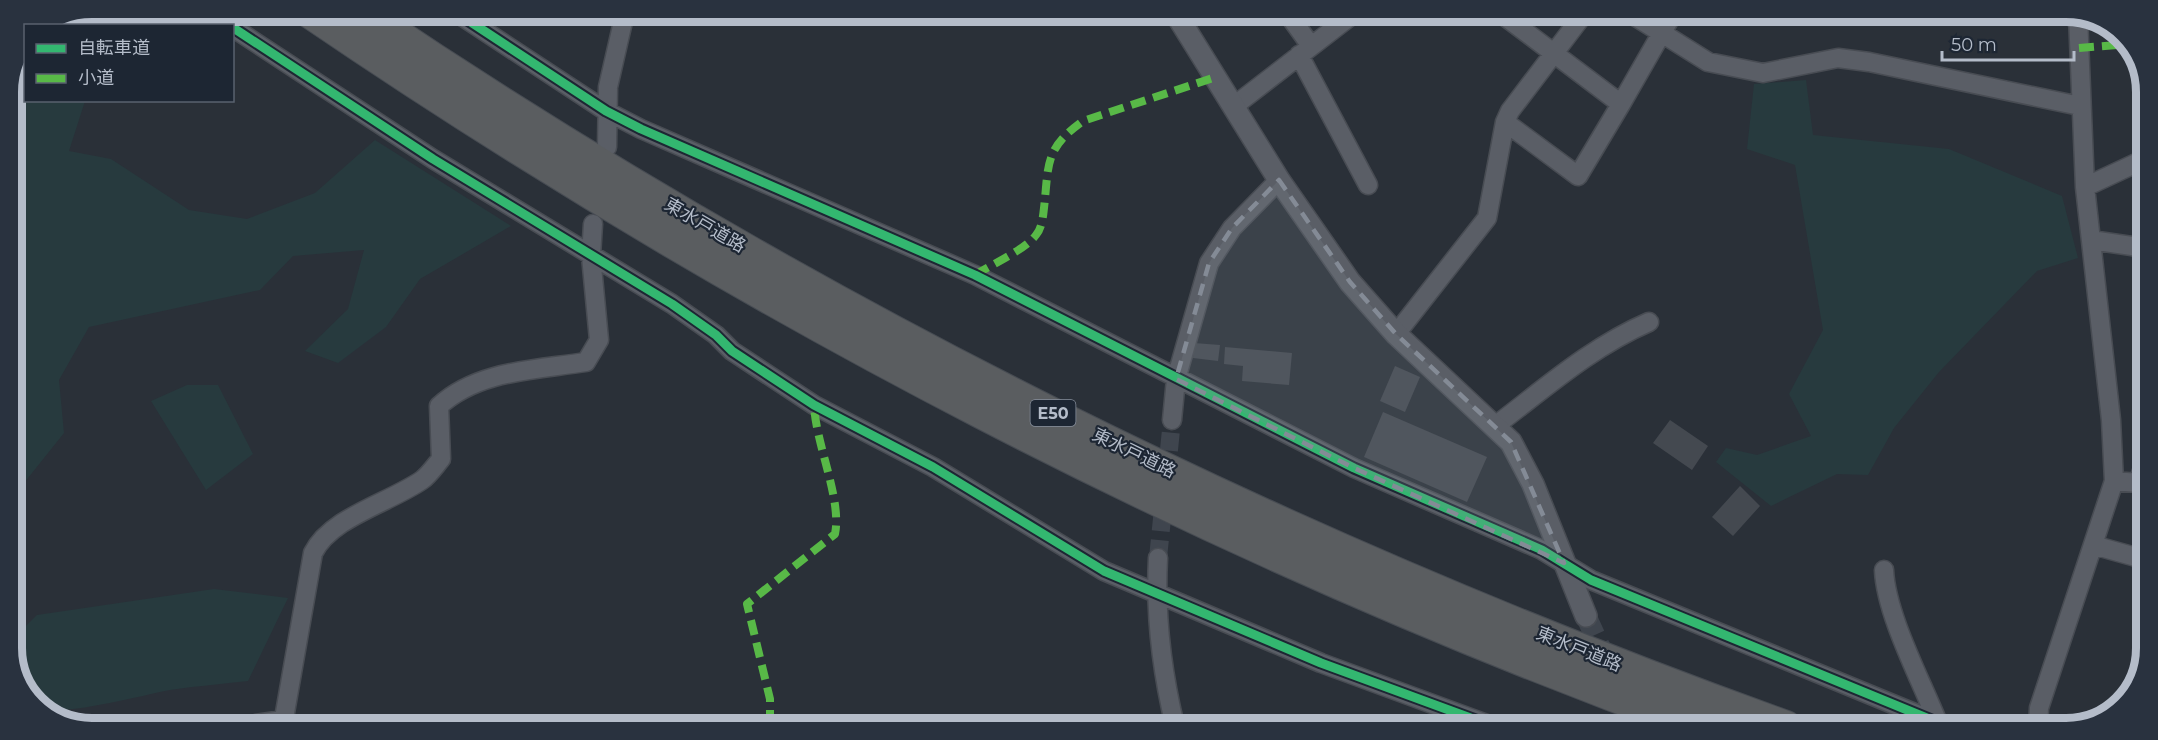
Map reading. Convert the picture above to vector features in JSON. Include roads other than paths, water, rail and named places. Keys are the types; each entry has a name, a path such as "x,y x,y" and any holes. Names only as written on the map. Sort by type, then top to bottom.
{"highway":[{"name":"東水戸道路","path":"325,22 555,171 675,244 976,408 1168,504 1332,579 1497,648 1675,718"},
{"name":"東水戸道路","path":"378,22 580,151 718,234 989,382 1180,476 1348,552 1528,629 1686,692 1760,718"}],"street":[{"path":"471,22 606,111 641,129 975,274 1176,380 1354,468 1542,550 1591,580 1681,619 1927,718"},
{"path":"607,147 608,87 623,22"},
{"path":"1181,22 1279,180 1332,258 1396,334 1511,442 1522,459 1586,616"},
{"path":"1291,22 1368,185"},
{"path":"1234,106 1343,22"},
{"path":"1512,22 1621,104"},
{"path":"1396,334 1486,219 1505,122 1510,111 1578,22"},
{"path":"1642,22 1708,62 1763,73 1838,58 1869,62 2080,106"},
{"path":"1505,122 1578,176 1668,22"},
{"path":"2038,718 2039,708 2114,481 2111,420 2085,187 2078,24"},
{"path":"234,27 423,153 672,304 716,335 732,351 814,405 933,467 1104,571 1321,663 1471,718"},
{"path":"2085,187 2135,164"},
{"path":"1172,420 1176,380 1209,263 1232,228 1279,180"},
{"path":"284,718 313,553 319,541 335,528 423,479 441,459 439,406 454,392 494,375 586,362 599,340 591,256 593,224"},
{"path":"2091,240 2135,247"},
{"path":"1495,426 1592,352 1619,335 1649,322"},
{"path":"2114,481 2136,483"},
{"path":"2093,545 2136,557"},
{"path":"1158,558 1156,593 1167,693 1173,718"},
{"path":"1884,570 1894,614 1941,718"}],"tunnel":[{"path":"1158,558 1172,420"},
{"path":"1586,616 1608,665"},
{"path":"1621,693 1632,718"}]}
